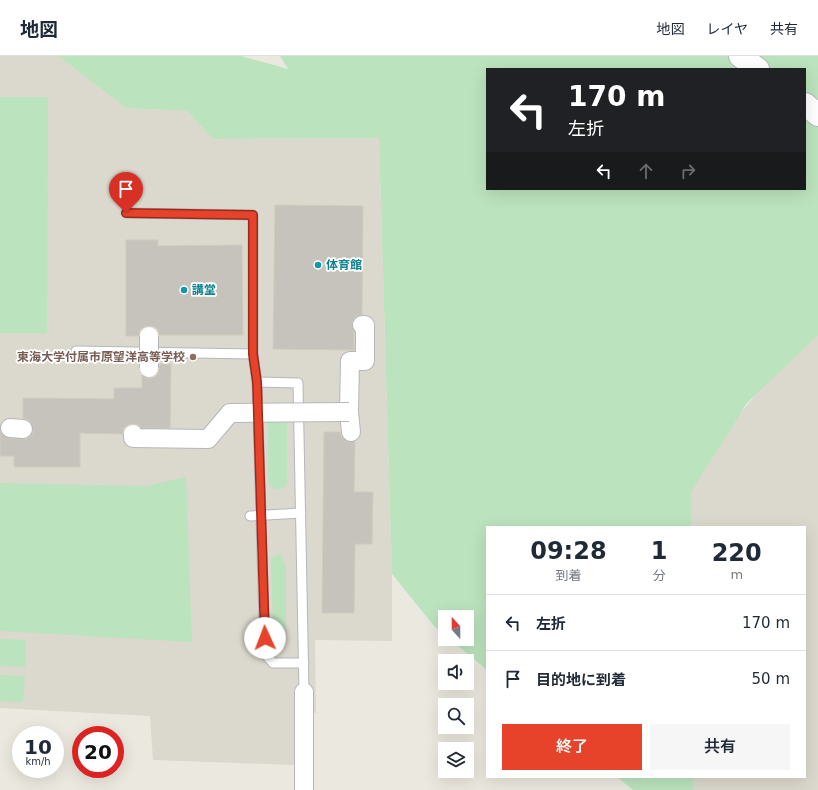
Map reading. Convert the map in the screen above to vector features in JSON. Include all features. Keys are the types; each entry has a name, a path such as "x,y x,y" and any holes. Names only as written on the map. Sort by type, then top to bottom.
{"street":[{"path":"740,56 757,68"},
{"path":"806,105 818,115"},
{"path":"351,432 350,361 365,361 365,325 362,325"},
{"path":"149,336 149,368"},
{"path":"133,434 133,438 208,439 230,413 350,412"},
{"path":"304,692 304,790"}],"lane":[{"path":"126,213 253,215 253,354 257,382 265,654 273,663 304,663"},
{"path":"76,351 253,354"},
{"path":"257,382 298,383 304,692"},
{"path":"250,516 301,513"}],"shaded area":[{"name":"東海大学付属市原望洋高等学校","path":"0,56 58,56 126,108 187,111 213,139 379,138 392,574 392,641 315,640 316,713 297,708 294,765 153,760 150,716 0,708"},
{"path":"818,333 818,790 680,790 679,778 806,778 806,526 667,526 731,425 786,358"}],"green space":[{"path":"58,56 241,56 288,69 280,56 818,56 818,335 747,403 691,492 691,526 486,526 486,669 474,659 474,654 468,654 458,646 474,646 474,610 438,610 438,629 392,574 379,138 213,139 187,111 126,108"},
{"path":"0,97 48,97 47,333 0,333"},
{"path":"268,420 287,421 287,484 282,489 274,489 268,483"},
{"path":"186,477 192,642 0,631 0,483 146,486"},
{"path":"279,554 286,567 286,641 278,646 273,632 271,558"},
{"path":"0,639 26,640 25,667 0,666"},
{"path":"0,675 25,676 23,702 0,701"},
{"path":"618,778 693,778 693,790 633,790"}],"building":[{"name":"体育館","path":"275,205 363,206 362,315 356,316 353,320 354,350 273,349"},
{"name":"講堂","path":"126,240 158,240 158,246 242,245 243,335 159,335 158,330 155,327 149,326 140,330 139,336 126,336"},
{"path":"160,364 171,364 170,428 141,428 138,425 133,424 124,428 123,434 80,433 80,467 14,467 14,456 0,456 0,430 4,436 9,438 23,439 32,435 32,424 29,420 23,418 23,398 114,399 114,388 142,388 142,375 149,378 155,377 158,373"},
{"path":"324,432 340,432 342,438 346,441 355,442 354,492 373,492 372,544 355,544 354,613 322,613"}],"place":[{"name":"体育館","path":"318,265"},
{"name":"講堂","path":"184,290"},
{"name":"東海大学付属市原望洋高等学校","path":"193,357"}],"route":[{"path":"126,213 253,215 253,354 257,382 265,638"}]}
